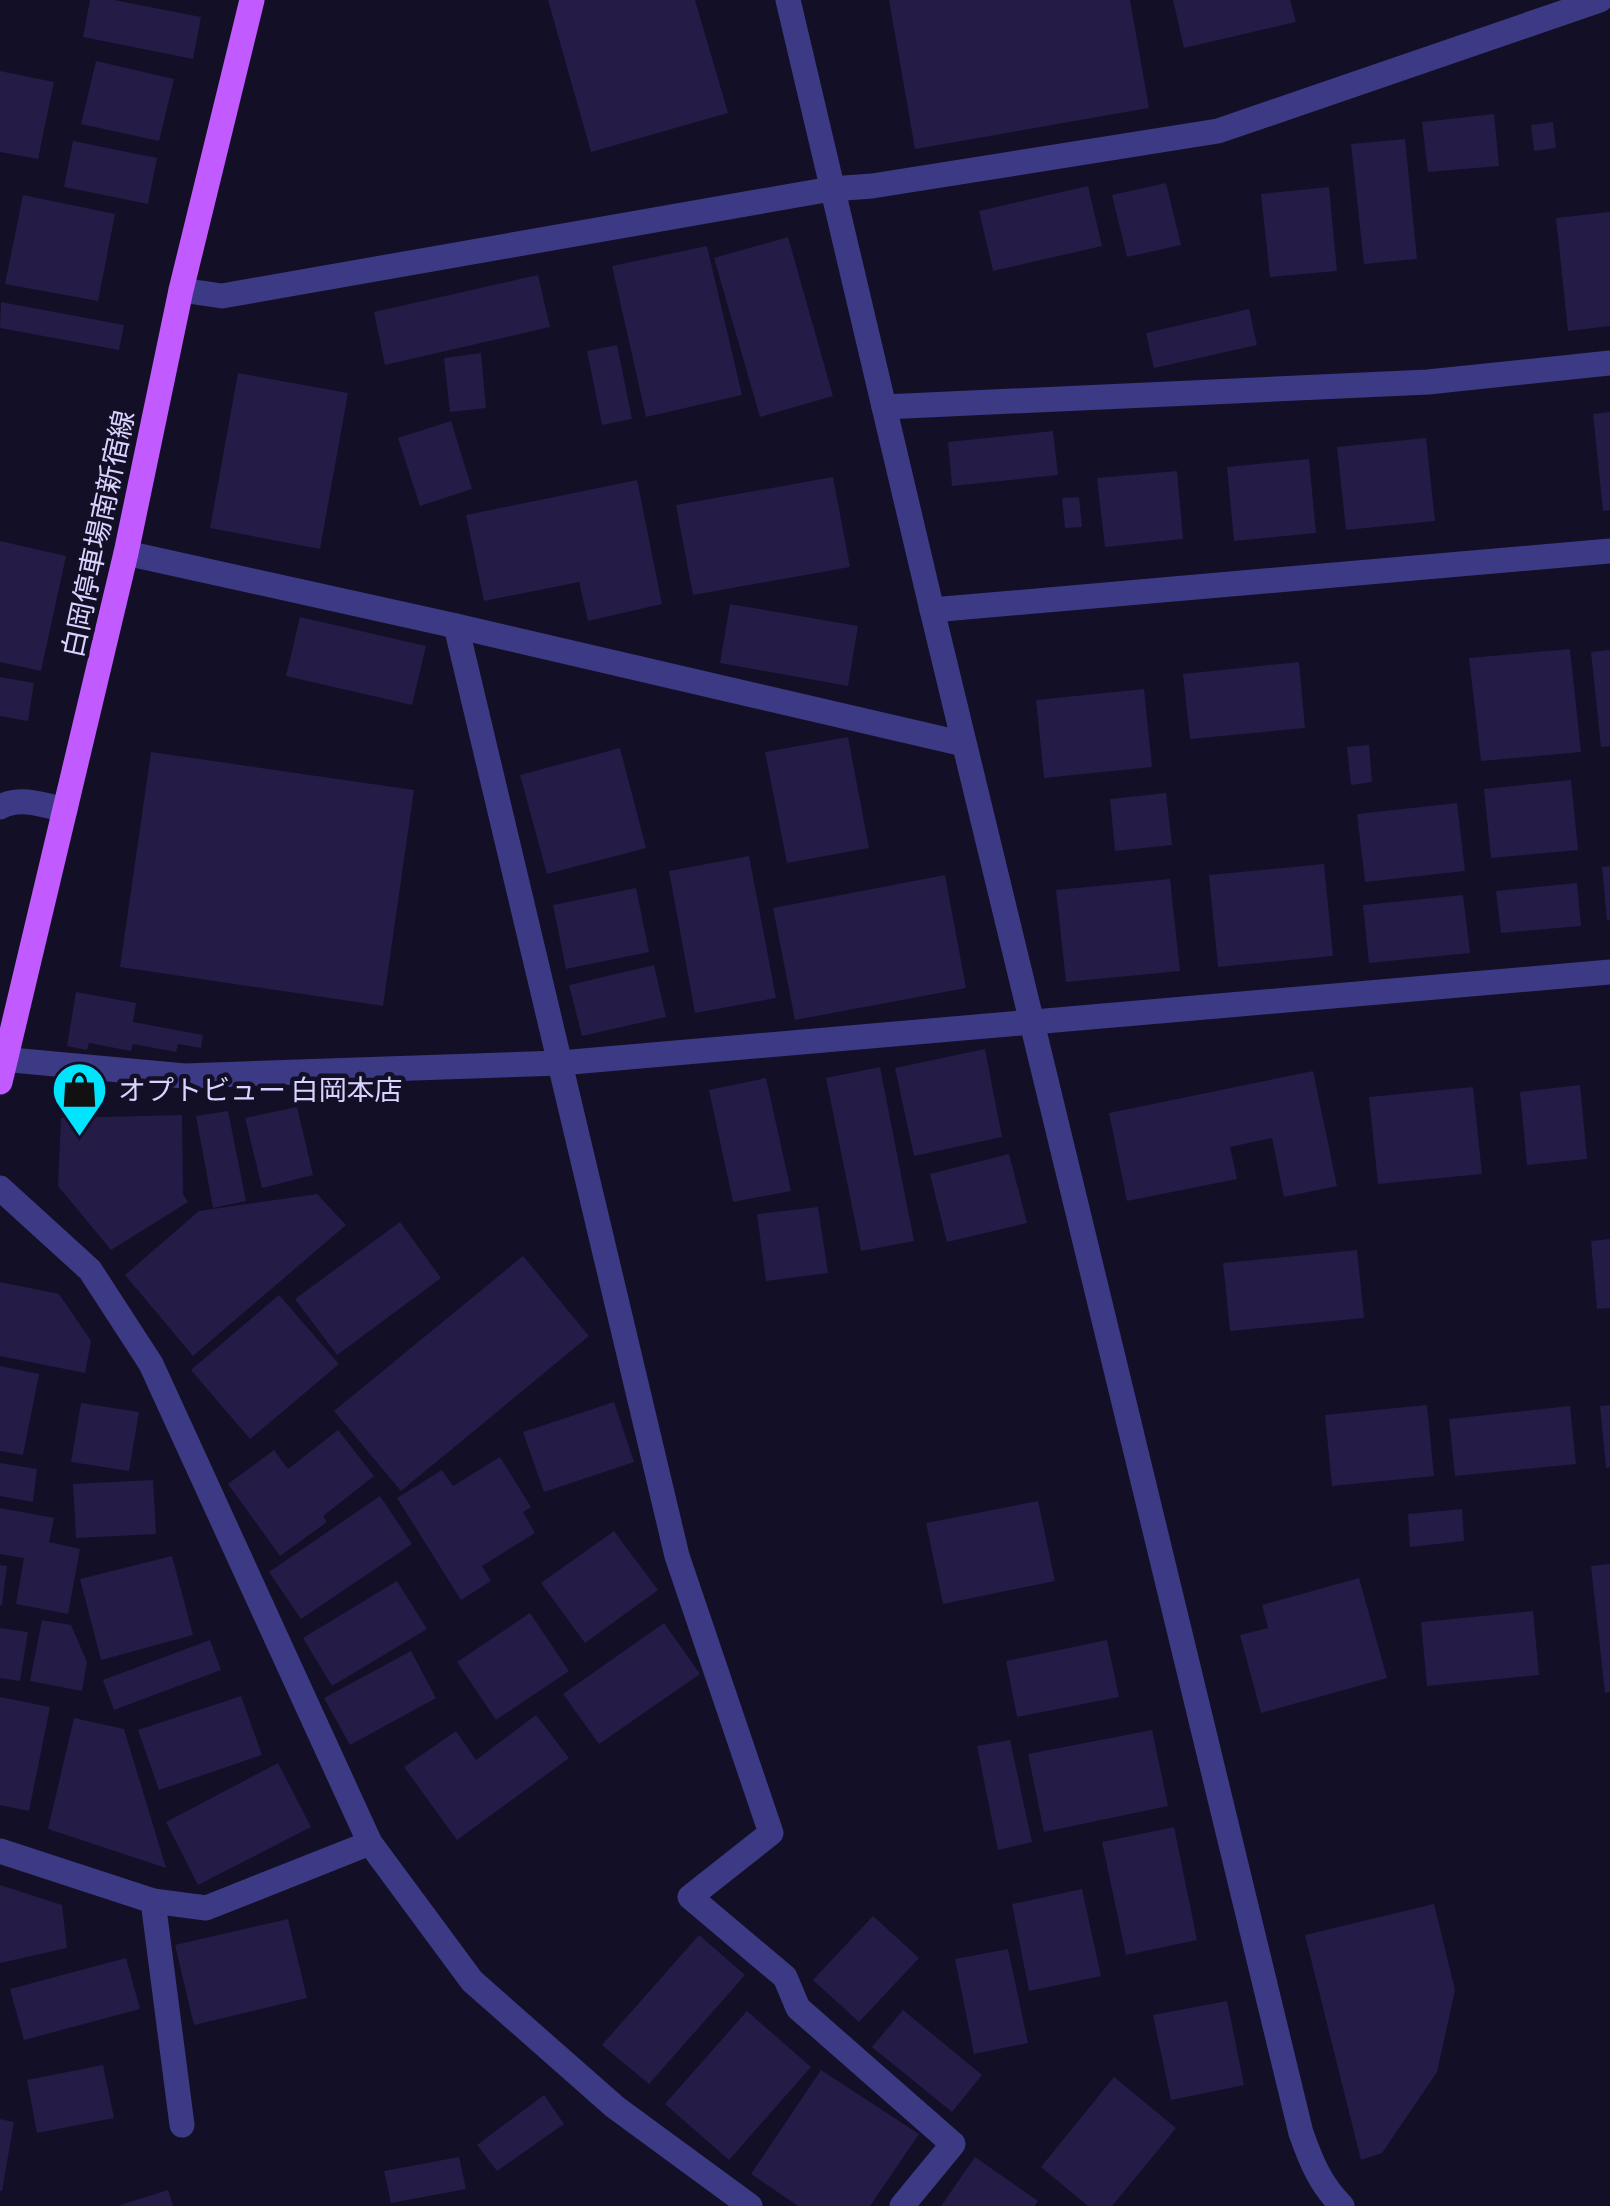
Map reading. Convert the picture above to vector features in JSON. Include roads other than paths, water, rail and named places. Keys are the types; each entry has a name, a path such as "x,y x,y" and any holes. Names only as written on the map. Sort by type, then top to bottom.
{"main road":[{"name":"白岡停車場南新宿線","path":"2,1067 126,553 181,290 252,0"}],"street":[{"path":"788,0 1301,2133 1314,2168 1342,2206"},
{"path":"181,290 222,296 831,190 1218,131 1600,0"},
{"path":"884,407 1428,382 1610,362"},
{"path":"932,610 1610,551"},
{"path":"126,553 964,744"},
{"path":"456,626 676,1556 771,1833 690,1897 785,1977 798,2008 953,2144 902,2206"},
{"path":"0,807 10,802 31,802 65,810"},
{"path":"2,1067 185,1076 560,1063 1610,972"},
{"path":"0,1188 90,1270 152,1364 370,1843 472,1981 615,2107 750,2206"},
{"path":"0,1850 153,1901 206,1908 370,1843"},
{"path":"153,1901 182,2126"}],"place":[{"name":"オプトビュー 白岡本店","path":"79,1139"}]}
